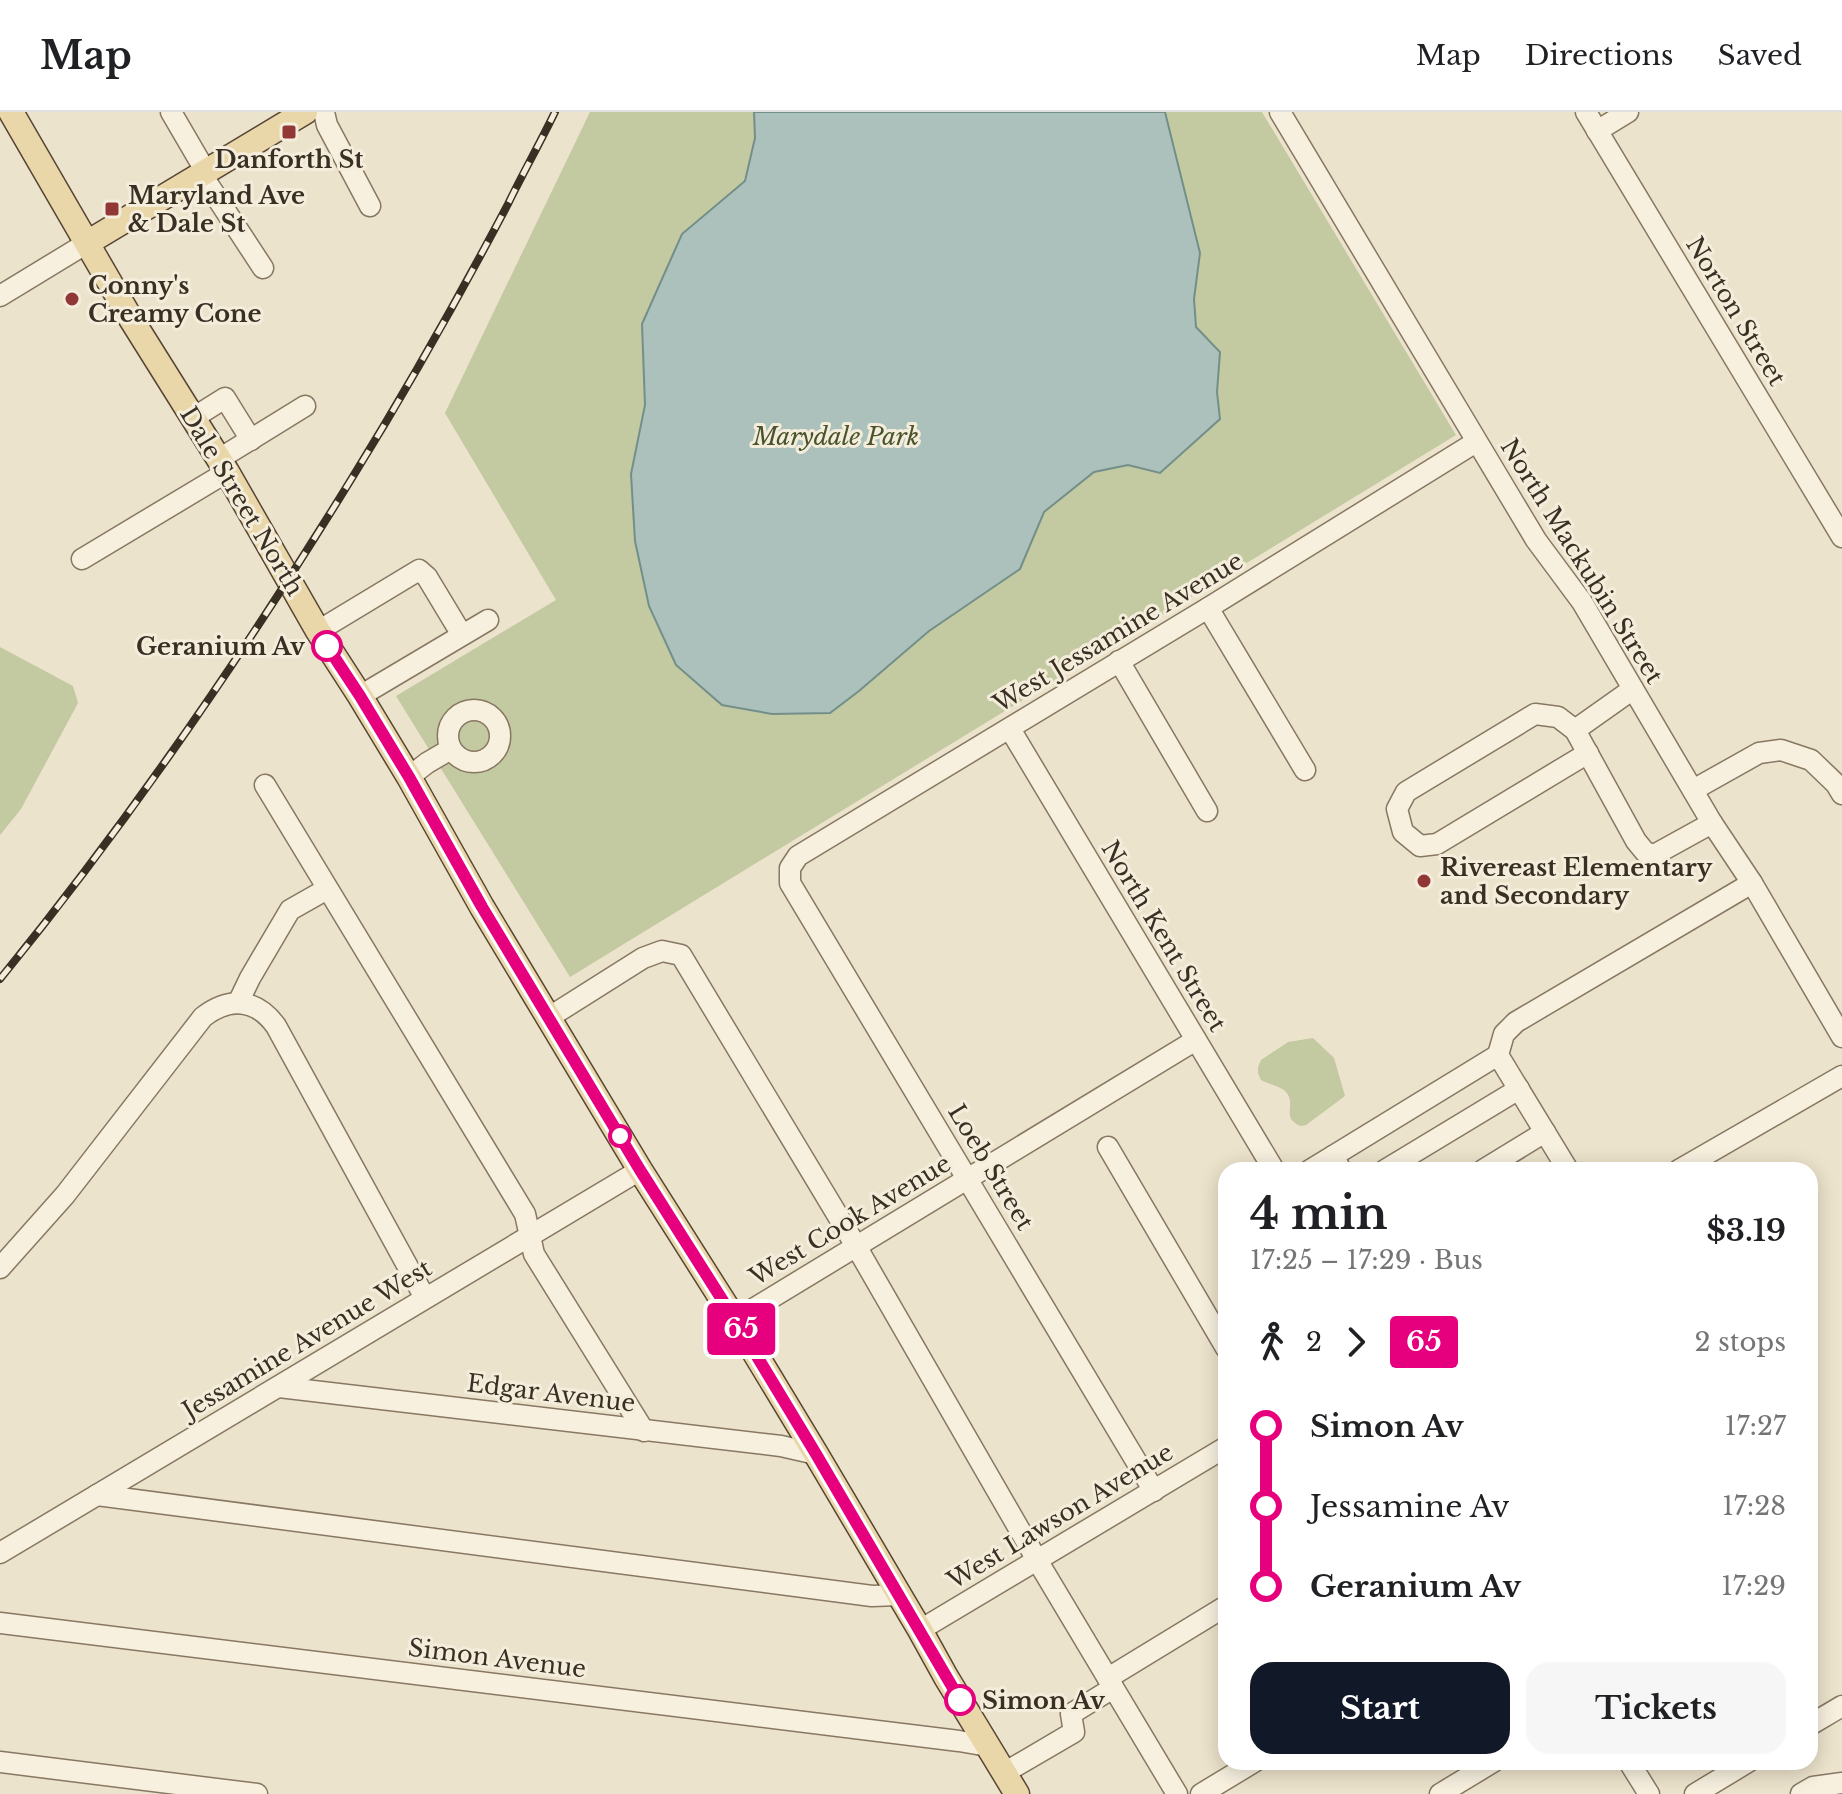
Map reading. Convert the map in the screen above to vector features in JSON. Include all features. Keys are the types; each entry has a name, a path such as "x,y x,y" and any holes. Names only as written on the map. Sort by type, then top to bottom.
{"main road":[{"name":"Dale Street North","path":"11,112 128,314 409,777 548,1018 816,1454 1017,1794"},
{"path":"87,243 305,112"}],"street":[{"path":"171,112 204,174 263,268"},
{"path":"324,112 327,125 370,206"},
{"name":"Norton Street","path":"1586,112 1842,537"},
{"path":"1597,131 1628,112"},
{"name":"North Mackubin Street","path":"1282,113 1476,442 1536,540 1582,602 1842,1037"},
{"path":"0,296 87,243"},
{"path":"193,418 225,398 251,440"},
{"path":"82,559 223,466 251,440 305,406"},
{"name":"West Jessamine Avenue","path":"790,868 798,856 1476,442"},
{"path":"318,631 419,570 427,577 462,635"},
{"path":"1208,608 1305,770"},
{"path":"360,696 488,620"},
{"path":"1119,661 1207,811"},
{"path":"1575,730 1633,689"},
{"path":"1588,753 1437,844 1420,846 1403,832 1397,809 1406,792 1535,714 1558,717 1575,730 1645,852 1654,855 1712,823"},
{"name":"North Kent Street","path":"1010,729 1269,1162"},
{"path":"409,777 451,749"},
{"path":"1693,790 1759,753 1781,750 1811,760 1842,794"},
{"path":"265,785 525,1214 534,1254 644,1431"},
{"name":"Loeb Street","path":"790,868 790,883 1154,1491"},
{"path":"1338,1162 1498,1055 1504,1034 1516,1022 1752,883"},
{"path":"238,1003 290,910 327,889"},
{"path":"548,1018 643,958 662,951 681,955 856,1246 1037,1560 1177,1794"},
{"path":"0,1268 65,1195 203,1017 225,1004 238,1003 251,1005 263,1012 276,1026 425,1298"},
{"name":"West Cook Avenue","path":"735,1320 1196,1040"},
{"path":"1498,1055 1563,1162"},
{"path":"1693,1162 1842,1076"},
{"path":"1398,1162 1519,1089"},
{"path":"1496,1162 1545,1132"},
{"path":"1108,1147 1218,1334"},
{"name":"Jessamine Avenue West","path":"0,1553 640,1170"},
{"name":"Edgar Avenue","path":"279,1387 781,1446 816,1454"},
{"name":"West Lawson Avenue","path":"920,1630 1218,1452"},
{"path":"97,1495 872,1596 899,1595"},
{"path":"1004,1773 1074,1732 1071,1714 1110,1683 1218,1611"},
{"name":"Simon Avenue","path":"0,1623 988,1746"},
{"path":"1818,1720 1842,1706"},
{"path":"0,1762 257,1794"},
{"path":"1201,1794 1241,1770"},
{"path":"1440,1794 1480,1770"},
{"path":"1634,1770 1649,1794"},
{"path":"1695,1794 1735,1770"},
{"path":"1801,1794 1813,1787 1842,1783"}],"green space":[{"name":"Marydale Park","path":"590,112 1262,112 1456,435 570,977 396,696 556,600 445,413"},
{"path":"0,647 73,686 78,703 21,809 0,835"},
{"path":"1313,1038 1334,1058 1345,1096 1301,1126 1291,1119 1286,1092 1261,1080 1258,1067 1261,1060 1288,1042"}],"water":[{"path":"754,112 1165,112 1200,253 1194,299 1196,327 1220,352 1217,392 1220,419 1160,473 1128,465 1094,472 1044,512 1020,569 929,631 830,713 772,714 722,705 676,665 649,606 635,541 631,474 645,405 642,324 682,234 745,181 755,138"}],"railway":[{"path":"0,979 140,797 228,671 311,543 432,342 555,112"}],"bus line":[{"name":"65","path":"327,646 409,777 482,907 640,1170 816,1454 960,1700"}],"place":[{"name":"Danforth St","path":"289,132"},
{"name":"Maryland Ave & Dale St","path":"112,209"},
{"name":"Conny's Creamy Cone","path":"72,299"},
{"name":"Geranium Av","path":"327,646"},
{"name":"Rivereast Elementary and Secondary","path":"1424,881"},
{"name":"Simon Av","path":"960,1700"}]}
